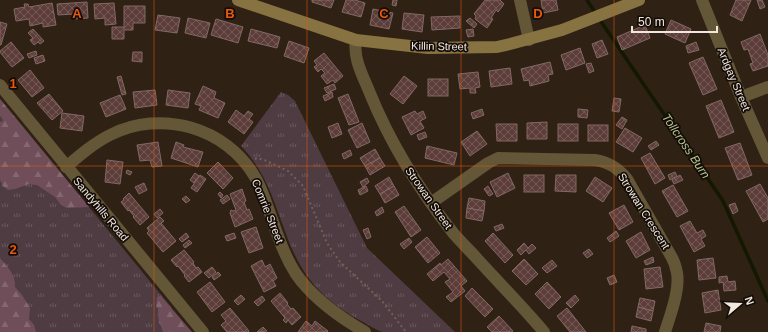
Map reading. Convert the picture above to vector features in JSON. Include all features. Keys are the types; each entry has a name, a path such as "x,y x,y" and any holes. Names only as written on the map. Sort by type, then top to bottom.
{"main road":[{"name":"Killin Street","path":"238,0 256,3 356,40 428,48 496,47 529,40 562,30 639,0"}],"street":[{"path":"520,0 529,40"},
{"name":"Ardgay Street","path":"702,0 741,97 768,158"},
{"name":"Strowan Street","path":"356,40 355,49 357,59 377,110 402,158 431,203 455,235 544,332"},
{"name":"Sandyhills Road","path":"0,85 203,332"},
{"path":"741,97 768,87"},
{"name":"Comrie Street","path":"66,167 91,146 110,134 134,126 159,123 182,124 209,134 239,156 255,176 287,259 297,276 309,291 346,321 365,332"},
{"name":"Strowan Crescent","path":"431,203 488,163 498,158 595,160 612,165 626,180 676,267 678,285 665,332"}],"path":[{"path":"244,162 257,158 288,171 302,186 328,243 340,262 382,301 406,332"}],"green space":[{"path":"281,92 288,95 295,101 367,248 455,332 383,332 375,329 334,304 323,294 305,273 291,247 263,176 250,156 241,146"},
{"path":"0,99 171,307 182,332 0,332"},
{"path":"0,99 89,207 67,208 61,205 55,197 37,185 29,184 8,190 4,187 0,180 0,122 3,121 0,116"},
{"path":"0,258 14,278 15,287 30,308 29,319 34,325 36,332 0,332"},
{"path":"161,296 192,332 163,332 159,323 158,309 156,306 157,297"}],"building":[{"path":"312,0 334,0 331,8 312,2"},
{"path":"346,0 355,0 365,3 361,17 342,12"},
{"path":"393,0 397,0 396,6 392,5"},
{"path":"485,0 500,0 504,4 498,12 496,10 491,18 493,19 487,28 475,19 476,16 474,14"},
{"path":"541,0 556,0 558,10 543,13"},
{"path":"736,0 751,0 742,21 730,15"},
{"path":"757,0 762,0 765,7 760,9"},
{"path":"87,2 88,18 74,19 74,14 58,15 57,4"},
{"path":"52,3 56,25 43,27 43,23 30,26 29,19 16,21 14,9 25,7 24,4 28,4 29,7"},
{"path":"114,3 116,24 105,25 105,18 95,19 94,4"},
{"path":"124,6 145,6 145,23 133,23 133,30 124,30 124,39 112,39 112,27 124,27"},
{"path":"373,9 393,13 389,29 370,25"},
{"path":"404,13 424,15 422,32 402,29"},
{"path":"158,15 180,18 177,33 155,30"},
{"path":"460,16 460,28 432,30 431,17"},
{"path":"188,18 210,23 206,38 185,33"},
{"path":"470,18 477,24 474,28 466,21"},
{"path":"216,19 243,27 238,43 211,35"},
{"path":"671,20 691,29 685,43 665,34"},
{"path":"0,22 7,24 1,45 0,45"},
{"path":"645,25 650,38 622,50 617,37"},
{"path":"33,29 44,41 40,44 38,42 34,45 30,40 33,38 28,33"},
{"path":"251,29 280,37 277,48 248,41"},
{"path":"473,29 474,36 468,37 466,30"},
{"path":"760,34 768,55 768,66 753,71 750,64 753,63 748,49 744,50 741,42"},
{"path":"602,40 608,54 597,58 592,44"},
{"path":"289,41 309,48 304,63 284,56"},
{"path":"11,42 24,58 12,67 0,52"},
{"path":"696,42 699,50 688,53 686,46"},
{"path":"580,48 585,63 566,70 561,55"},
{"path":"36,51 37,55 29,58 27,54"},
{"path":"133,52 142,52 142,62 132,61"},
{"path":"324,53 343,76 335,83 333,80 327,84 321,76 325,73 321,69 318,72 314,67 317,65 314,61"},
{"path":"43,55 45,61 36,64 34,58"},
{"path":"703,57 717,89 703,95 689,63"},
{"path":"550,62 553,74 548,75 549,81 530,86 529,80 524,81 521,69"},
{"path":"591,63 594,71 589,73 586,64"},
{"path":"510,68 512,84 491,87 489,71"},
{"path":"30,70 44,88 32,97 18,80"},
{"path":"478,72 480,87 475,88 476,93 470,93 470,88 460,89 458,74"},
{"path":"121,76 126,94 122,95 117,77"},
{"path":"404,76 417,86 403,104 390,94"},
{"path":"428,79 448,79 448,96 428,96"},
{"path":"334,84 336,89 327,93 324,88"},
{"path":"203,86 216,92 214,98 225,103 218,118 199,110 201,106 195,104"},
{"path":"155,90 157,105 135,108 133,92"},
{"path":"168,90 190,93 188,108 166,105"},
{"path":"332,92 333,97 325,101 323,96"},
{"path":"49,94 63,111 52,120 37,103"},
{"path":"348,94 359,122 349,125 338,98"},
{"path":"120,95 126,109 106,117 100,103"},
{"path":"614,98 621,99 619,112 612,111"},
{"path":"721,100 734,132 719,138 706,106"},
{"path":"482,109 484,115 473,119 471,113"},
{"path":"578,109 588,110 587,118 578,117"},
{"path":"236,110 244,116 248,111 253,114 249,119 253,122 244,134 228,122"},
{"path":"415,111 417,114 423,111 426,118 420,121 424,128 411,135 402,117"},
{"path":"62,113 84,116 82,131 60,128"},
{"path":"622,117 627,120 622,129 616,125"},
{"path":"547,122 547,139 527,139 527,123"},
{"path":"338,123 342,134 332,138 328,127"},
{"path":"362,123 370,142 357,148 348,130"},
{"path":"496,124 517,124 517,141 497,141"},
{"path":"558,124 578,124 578,141 558,141"},
{"path":"588,125 608,125 608,141 588,141"},
{"path":"625,128 642,138 633,152 616,142"},
{"path":"477,131 487,144 470,156 461,142"},
{"path":"425,132 427,137 419,140 417,135"},
{"path":"656,141 659,145 651,150 648,146"},
{"path":"158,142 162,166 152,167 150,160 140,161 137,145"},
{"path":"176,142 184,145 183,147 203,152 198,167 171,158"},
{"path":"740,143 752,175 738,180 725,148"},
{"path":"427,146 457,153 454,165 425,158"},
{"path":"375,149 380,158 365,166 360,158"},
{"path":"350,150 352,155 344,159 342,154"},
{"path":"650,153 665,178 655,184 641,158"},
{"path":"380,158 385,166 370,175 365,166"},
{"path":"107,160 123,162 120,184 105,182"},
{"path":"218,162 233,178 223,189 207,173"},
{"path":"127,170 132,172 130,175 126,173"},
{"path":"675,172 677,176 670,180 668,175"},
{"path":"195,173 199,176 194,183 190,180"},
{"path":"508,173 515,188 497,197 490,182"},
{"path":"200,175 206,179 197,192 191,188"},
{"path":"524,175 544,175 544,192 524,192"},
{"path":"556,175 576,175 576,192 555,191"},
{"path":"680,175 683,180 674,184 672,180"},
{"path":"389,177 394,186 380,194 375,186"},
{"path":"595,177 612,188 603,202 586,191"},
{"path":"367,178 369,182 363,187 360,182"},
{"path":"144,183 147,190 139,194 135,187"},
{"path":"760,184 768,198 768,219 763,222 746,191"},
{"path":"673,185 688,211 677,217 662,191"},
{"path":"366,186 368,191 360,195 358,190"},
{"path":"394,186 399,195 385,203 380,194"},
{"path":"488,186 493,194 489,196 484,189"},
{"path":"242,189 246,201 244,202 253,219 235,227 230,213 231,210 236,210 230,194"},
{"path":"220,192 223,195 221,198 218,194"},
{"path":"129,193 149,217 140,225 121,202"},
{"path":"227,195 230,199 223,204 220,200"},
{"path":"186,196 190,200 186,203 182,199"},
{"path":"469,198 485,201 484,211 467,208"},
{"path":"735,203 738,211 733,214 729,205"},
{"path":"624,205 633,222 619,230 609,213"},
{"path":"404,206 421,230 411,237 395,212"},
{"path":"382,207 384,212 377,216 375,212"},
{"path":"467,208 484,211 482,221 466,218"},
{"path":"160,209 163,213 157,218 154,214"},
{"path":"160,217 164,221 161,223 176,241 163,252 147,233 149,231 147,228"},
{"path":"690,221 697,233 703,230 706,236 701,239 705,246 694,252 680,226"},
{"path":"502,224 504,228 496,231 494,227"},
{"path":"256,227 263,248 249,253 241,232"},
{"path":"368,228 371,237 367,239 363,230"},
{"path":"616,231 619,236 610,242 607,238"},
{"path":"641,232 650,250 636,258 626,241"},
{"path":"186,233 189,237 182,242 179,239"},
{"path":"234,233 236,238 227,241 225,236"},
{"path":"493,233 513,255 505,263 485,241"},
{"path":"427,237 440,253 428,263 415,247"},
{"path":"409,238 412,242 404,249 400,244"},
{"path":"189,240 192,243 185,248 183,245"},
{"path":"524,243 528,248 532,244 536,248 529,254 526,250 521,255 517,250"},
{"path":"589,249 593,254 587,258 583,253"},
{"path":"184,250 194,262 193,263 196,268 198,267 202,272 189,282 178,266 177,267 171,260"},
{"path":"653,257 654,262 646,265 644,261"},
{"path":"713,258 716,278 699,280 697,260"},
{"path":"448,259 467,281 461,286 465,291 451,302 446,297 453,292 445,282 450,279 444,272 433,281 427,274 440,263 441,265"},
{"path":"524,259 538,274 526,285 512,271"},
{"path":"262,260 265,267 270,264 277,278 273,281 276,286 264,292 251,266"},
{"path":"552,260 557,266 547,273 542,268"},
{"path":"212,267 216,272 209,278 204,273"},
{"path":"660,267 663,287 646,289 644,269"},
{"path":"218,272 221,275 214,280 212,277"},
{"path":"614,275 617,282 610,285 607,278"},
{"path":"727,276 728,282 735,281 736,290 724,291 723,282 719,283 719,277"},
{"path":"210,282 225,302 212,312 197,292"},
{"path":"547,282 561,297 549,309 535,294"},
{"path":"472,288 493,309 485,317 465,296"},
{"path":"718,290 721,310 705,313 702,293"},
{"path":"280,293 291,309 293,308 301,317 292,325 288,320 286,323 283,320 285,318 271,301"},
{"path":"241,295 245,299 238,305 234,301"},
{"path":"575,295 579,300 571,308 566,303"},
{"path":"262,296 265,300 258,306 254,302"},
{"path":"640,298 655,301 653,311 638,307"},
{"path":"638,307 653,311 651,321 636,317"},
{"path":"230,308 249,331 248,332 227,332 221,325 226,321 221,315"},
{"path":"567,308 586,332 570,332 557,316"},
{"path":"499,316 513,331 492,332 487,327"},
{"path":"306,321 312,326 315,321 328,331 298,332"},
{"path":"706,323 721,326 720,332 704,332"},
{"path":"632,326 646,329 646,332 631,332"},
{"path":"263,327 267,331 257,332"}],"waterway":[{"name":"Tollcross Burn","path":"587,0 723,201 768,301"}]}
